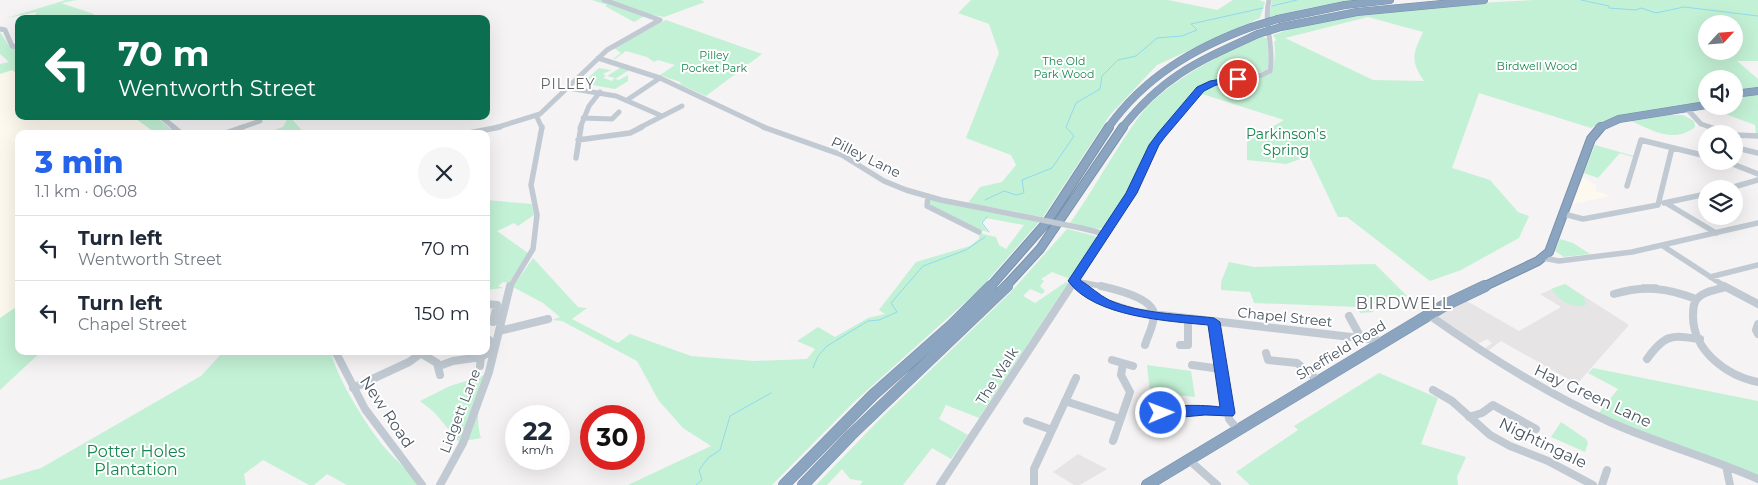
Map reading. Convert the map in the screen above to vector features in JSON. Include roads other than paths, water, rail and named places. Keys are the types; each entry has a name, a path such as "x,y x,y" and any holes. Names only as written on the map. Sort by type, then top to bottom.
{"highway":[{"path":"784,485 872,396 987,291 1028,245 1063,199 1120,113 1154,78 1186,56 1220,39 1251,27 1332,7 1390,0"},
{"path":"803,485 864,422 1008,284 1045,241 1072,204 1110,144 1142,103 1170,79 1197,62 1258,34 1281,27 1341,13 1376,8 1484,0"},
{"path":"1743,93 1758,91"},
{"path":"1543,258 1549,252 1589,146 1598,129 1623,120 1698,107"},
{"name":"Sheffield Road","path":"1148,485 1459,297 1530,266 1543,258"}],"street":[{"path":"488,130 536,116 612,47 660,20 604,0"},
{"name":"The Walk","path":"940,485 1141,177 1154,145 1201,89 1214,83 1262,75 1270,71 1272,49 1264,18 1269,0"},
{"path":"3,29 12,46 15,46"},
{"name":"Pilley Lane","path":"598,58 660,78 756,124 852,161 887,182 928,196 1105,234"},
{"path":"627,100 660,78"},
{"path":"568,88 600,92 627,100 662,116"},
{"path":"576,158 583,118 600,92"},
{"path":"578,140 625,135 682,106"},
{"path":"1688,110 1704,125"},
{"path":"583,118 609,119 618,114"},
{"name":"Lidgett Lane","path":"440,485 463,443 489,372 510,286 530,255 535,240 537,215 531,190 542,129 542,124 536,116"},
{"path":"165,120 177,130"},
{"path":"234,130 260,121"},
{"path":"1743,135 1758,136"},
{"path":"1627,186 1641,140 1698,154"},
{"path":"1658,205 1672,148"},
{"path":"1743,149 1758,153"},
{"path":"1743,168 1758,174"},
{"path":"1743,184 1758,180"},
{"path":"1661,193 1677,200"},
{"path":"928,196 927,206 979,232"},
{"path":"1564,214 1583,219 1698,196"},
{"path":"1666,203 1716,233"},
{"path":"1543,258 1559,261 1597,258 1663,246 1758,223"},
{"path":"1663,246 1726,287 1758,304"},
{"path":"1710,277 1758,265"},
{"path":"1074,281 1098,284 1137,298 1152,306 1154,315 1145,345"},
{"name":"Chapel Street","path":"1074,281 1109,305 1154,315 1361,338 1377,340 1382,343"},
{"path":"1614,294 1627,290 1664,286 1696,300"},
{"path":"1726,287 1703,294 1696,300 1693,316 1700,339 1708,354 1721,367 1736,376 1758,382"},
{"path":"490,304 497,305 494,322"},
{"name":"Hay Green Lane","path":"1429,315 1492,360 1548,392 1638,434 1758,478"},
{"path":"1349,316 1361,338"},
{"path":"500,331 548,319"},
{"path":"1180,345 1188,345 1188,319"},
{"path":"1214,322 1230,423 1238,430"},
{"path":"1758,324 1756,330 1758,334"},
{"path":"1647,359 1661,339 1665,337 1700,339"},
{"path":"1266,353 1268,360 1297,363 1319,381"},
{"name":"New Road","path":"337,355 353,388 390,445 422,485"},
{"path":"353,388 419,355"},
{"path":"426,355 439,366 440,374"},
{"path":"439,366 453,361 484,355"},
{"path":"480,366 481,357"},
{"path":"1112,360 1132,366"},
{"path":"1113,441 1130,392 1120,375 1123,364"},
{"path":"1192,365 1221,369"},
{"path":"1034,485 1034,469 1076,378"},
{"name":"Nightingale","path":"1433,390 1452,401 1482,430 1510,446 1548,461 1593,485"},
{"path":"1065,400 1120,418"},
{"path":"1469,417 1482,413 1492,405 1536,429"},
{"path":"1161,413 1189,415 1205,410 1228,413"},
{"path":"1027,421 1052,430"},
{"path":"1189,460 1217,485"},
{"path":"1726,466 1730,485"},
{"path":"1602,485 1607,470"}],"waterway":[{"path":"1272,6 1297,0"},
{"path":"1581,0 1609,6 1609,8 1636,10 1641,8 1656,13 1684,7 1758,16"},
{"path":"985,200 1004,191 1016,195 1024,193 1022,180 1052,168 1074,136 1066,127 1076,103 1100,89 1102,76 1118,60 1136,56 1157,38 1182,36 1197,30 1191,24 1263,8"},
{"path":"987,217 982,223 989,232"},
{"path":"813,368 818,356 827,346 868,321 879,320 897,312 891,303 923,266 966,250 985,237"},
{"path":"696,485 702,480 699,470 708,458 720,450 730,416 771,393"}],"district":[{"name":"PILLEY","path":"568,84"},
{"name":"BIRDWELL","path":"1404,303"}],"park label":[{"name":"Pilley Pocket Park","path":"714,61"},
{"name":"Birdwell Wood","path":"1537,66"},
{"name":"The Old Park Wood","path":"1064,67"},
{"name":"Parkinson's Spring","path":"1286,142"},
{"name":"Potter Holes Plantation","path":"136,460"}]}
